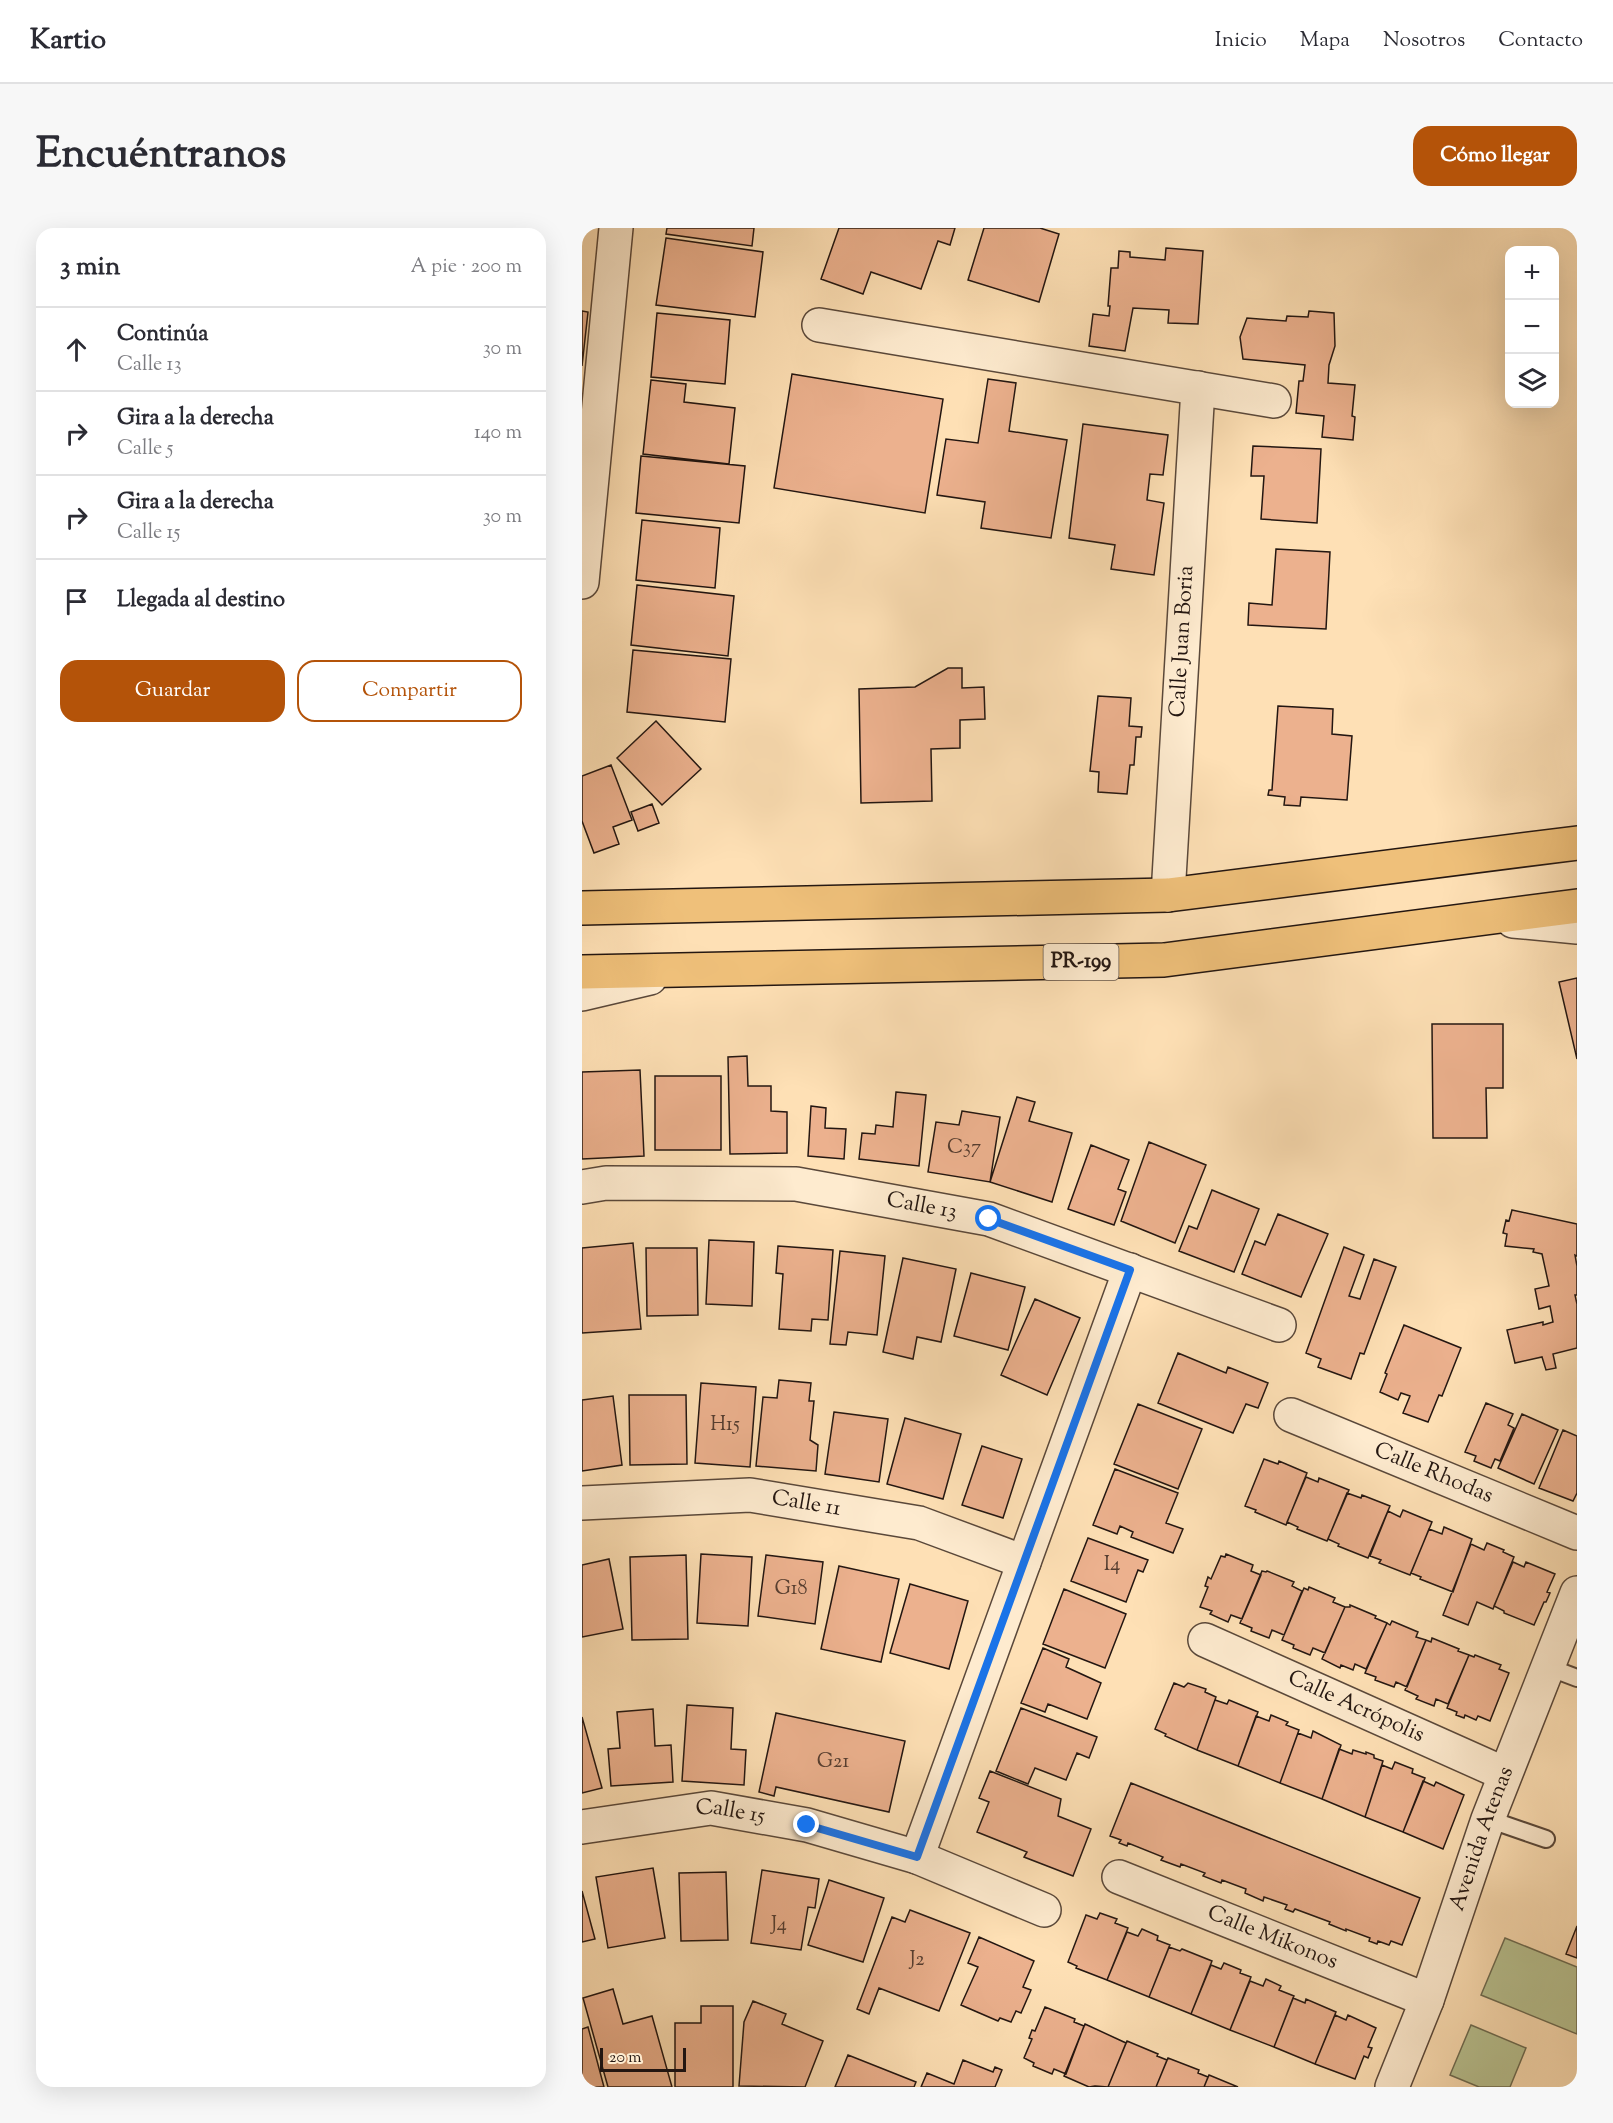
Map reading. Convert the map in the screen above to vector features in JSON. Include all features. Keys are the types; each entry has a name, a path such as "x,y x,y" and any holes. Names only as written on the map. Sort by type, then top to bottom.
{"main road":[{"path":"582,908 1168,894 1577,843"},
{"name":"PR-199","path":"582,972 1164,960 1577,906"}],"street":[{"path":"582,582 616,228"},
{"path":"819,325 1274,401"},
{"name":"Calle Juan Boria","path":"1168,894 1198,388"},
{"path":"1487,918 1577,927"},
{"path":"582,994 684,970"},
{"name":"Calle 13","path":"582,1187 606,1183 796,1184 989,1219 1279,1325"},
{"path":"917,1857 1130,1270"},
{"name":"Calle Rhodas","path":"1291,1415 1577,1533"},
{"name":"Calle 11","path":"582,1503 750,1495 919,1523 1024,1562"},
{"name":"Avenida Atenas","path":"1392,2087 1427,2000 1505,1774 1562,1673 1577,1593"},
{"name":"Calle Acrópolis","path":"1205,1640 1505,1774"},
{"name":"Calle 15","path":"582,1827 711,1808 807,1825 917,1857 1044,1910"},
{"name":"Calle Mikonos","path":"1119,1877 1427,2000"}],"lane":[{"path":"1488,1819 1546,1839"}],"green space":[{"path":"1505,1938 1577,1967 1577,2034 1481,1995"},
{"path":"1471,2025 1526,2048 1510,2087 1479,2087 1450,2075"}],"building":[{"path":"667,228 754,228 752,246 666,234"},
{"path":"839,228 955,228 950,245 938,241 921,289 871,272 863,294 821,279"},
{"path":"984,228 1040,228 1059,234 1039,302 968,280"},
{"path":"666,238 763,252 755,317 656,305"},
{"path":"1166,248 1203,251 1198,324 1168,323 1169,310 1133,308 1125,351 1089,346 1093,314 1109,316 1111,268 1118,268 1119,251 1130,252 1130,257 1165,260"},
{"path":"582,311 588,312 582,366"},
{"path":"1309,311 1334,313 1335,346 1329,365 1328,383 1355,385 1352,416 1355,417 1353,440 1322,437 1324,416 1296,413 1299,381 1303,381 1305,365 1243,359 1240,337 1247,318 1286,321 1287,316 1308,317"},
{"path":"657,313 730,320 725,384 651,377"},
{"path":"792,374 943,399 925,513 774,488"},
{"path":"988,379 1016,383 1009,431 1067,440 1051,538 981,528 985,502 937,495 946,439 978,443"},
{"path":"651,380 686,384 684,402 735,408 729,464 643,454"},
{"path":"1083,424 1168,435 1163,475 1150,474 1147,500 1164,503 1154,575 1111,569 1115,545 1069,538"},
{"path":"1253,446 1321,449 1317,523 1261,519 1264,476 1251,476"},
{"path":"641,456 745,466 739,523 636,513"},
{"path":"642,520 720,528 715,588 636,580"},
{"path":"1276,549 1330,552 1326,629 1248,625 1249,603 1272,605"},
{"path":"637,585 734,596 728,656 631,645"},
{"path":"633,650 731,659 725,722 627,712"},
{"path":"948,668 962,668 962,688 984,687 985,719 960,720 960,748 931,749 932,801 861,803 859,689 915,687"},
{"path":"1098,696 1131,698 1129,726 1142,727 1141,737 1136,737 1134,765 1130,765 1127,794 1098,792 1099,772 1090,771"},
{"path":"1278,706 1333,709 1332,734 1352,736 1347,800 1301,797 1300,806 1284,805 1285,797 1268,795 1269,790 1272,790"},
{"path":"656,721 701,769 662,805 617,758"},
{"path":"611,765 632,820 613,827 619,844 594,853 582,821 582,776"},
{"path":"652,804 659,823 638,831 631,812"},
{"path":"1577,978 1577,1059 1559,982"},
{"path":"1432,1024 1503,1024 1503,1088 1486,1088 1487,1138 1433,1138"},
{"path":"747,1056 748,1086 771,1086 771,1111 787,1112 787,1153 730,1154 728,1057"},
{"path":"640,1070 644,1156 582,1159 582,1072"},
{"path":"655,1076 721,1076 721,1150 655,1150"},
{"path":"896,1092 926,1095 919,1166 859,1159 862,1133 875,1134 876,1125 893,1127"},
{"path":"1017,1097 1035,1102 1029,1121 1072,1133 1052,1202 990,1182"},
{"path":"811,1106 826,1108 825,1128 846,1129 844,1159 808,1156"},
{"path":"962,1111 1000,1117 990,1182 928,1172 936,1122 959,1125"},
{"path":"1149,1142 1206,1165 1175,1243 1121,1221"},
{"path":"1091,1145 1129,1160 1118,1189 1126,1192 1114,1225 1068,1209"},
{"path":"1212,1190 1259,1209 1234,1272 1179,1251 1189,1226 1197,1229"},
{"path":"1512,1210 1577,1224 1577,1256 1575,1255 1577,1295 1575,1295 1577,1348 1553,1354 1556,1368 1546,1370 1542,1357 1515,1363 1507,1330 1553,1322 1550,1306 1539,1309 1535,1289 1549,1286 1542,1254 1533,1252 1534,1249 1505,1246 1507,1234 1503,1233 1506,1220 1509,1221"},
{"path":"1278,1214 1328,1234 1301,1297 1242,1274 1255,1241 1265,1245"},
{"path":"709,1240 754,1242 752,1306 706,1304"},
{"path":"633,1243 641,1329 582,1333 582,1248"},
{"path":"778,1246 833,1250 828,1320 812,1319 811,1331 779,1329 783,1274 776,1273"},
{"path":"1344,1247 1364,1255 1349,1296 1360,1299 1374,1259 1396,1267 1364,1354 1360,1353 1351,1379 1318,1367 1321,1359 1306,1353"},
{"path":"646,1248 697,1248 698,1315 647,1316"},
{"path":"840,1251 885,1256 877,1335 848,1332 846,1345 830,1344"},
{"path":"903,1258 956,1269 941,1342 917,1337 913,1359 883,1352"},
{"path":"971,1273 1025,1287 1008,1350 954,1336"},
{"path":"1035,1299 1080,1318 1047,1395 1001,1375"},
{"path":"1404,1325 1461,1348 1442,1396 1439,1395 1428,1422 1403,1413 1410,1396 1401,1393 1398,1400 1380,1392"},
{"path":"1178,1353 1226,1373 1228,1367 1268,1383 1258,1408 1246,1404 1233,1433 1158,1403"},
{"path":"779,1380 811,1383 809,1401 814,1401 810,1440 818,1445 816,1471 756,1466 763,1397 777,1398"},
{"path":"701,1383 756,1387 750,1467 695,1463"},
{"path":"629,1395 686,1395 687,1464 630,1465"},
{"path":"613,1396 622,1465 582,1471 582,1400"},
{"path":"1486,1403 1513,1414 1508,1425 1514,1428 1500,1461 1495,1459 1491,1468 1474,1461 1476,1456 1465,1452"},
{"path":"1138,1404 1202,1429 1178,1489 1114,1464"},
{"path":"834,1412 888,1419 879,1482 825,1474"},
{"path":"1522,1414 1558,1430 1534,1484 1498,1468"},
{"path":"905,1418 961,1434 943,1499 887,1484"},
{"path":"1563,1430 1577,1436 1577,1493 1573,1501 1539,1488"},
{"path":"982,1446 1022,1459 1003,1518 962,1505"},
{"path":"1264,1459 1278,1464 1279,1461 1307,1473 1286,1525 1245,1506"},
{"path":"1115,1469 1178,1493 1166,1523 1183,1529 1173,1553 1131,1537 1133,1532 1120,1526 1117,1534 1093,1525"},
{"path":"1306,1477 1318,1482 1319,1478 1349,1490 1327,1541 1297,1529 1298,1527 1287,1522"},
{"path":"1347,1493 1361,1498 1362,1495 1390,1506 1368,1558 1338,1546 1339,1544 1328,1539"},
{"path":"1403,1510 1432,1522 1410,1575 1379,1563 1381,1560 1370,1556 1388,1511 1400,1517"},
{"path":"1444,1527 1472,1539 1453,1592 1411,1573 1429,1529 1442,1534"},
{"path":"1088,1538 1148,1560 1143,1572 1138,1570 1126,1602 1071,1581"},
{"path":"1487,1543 1514,1557 1493,1609 1477,1602 1468,1625 1443,1615 1471,1544 1484,1550"},
{"path":"701,1554 752,1557 748,1626 697,1623"},
{"path":"1226,1554 1253,1565 1251,1571 1261,1575 1242,1619 1231,1615 1228,1622 1210,1614 1212,1611 1200,1607 1208,1587 1205,1586 1208,1577 1211,1579 1221,1556 1225,1557"},
{"path":"686,1555 688,1639 632,1640 630,1557"},
{"path":"766,1555 823,1562 815,1624 758,1616"},
{"path":"609,1559 623,1629 582,1637 582,1565"},
{"path":"1513,1562 1524,1567 1526,1562 1555,1574 1547,1592 1550,1593 1534,1625 1504,1613 1494,1606"},
{"path":"839,1566 899,1579 881,1662 821,1649"},
{"path":"1262,1571 1294,1582 1292,1586 1302,1591 1284,1635 1272,1630 1269,1638 1251,1631 1252,1628 1240,1623"},
{"path":"910,1584 968,1601 949,1669 890,1653"},
{"path":"1309,1587 1335,1598 1333,1602 1345,1607 1325,1653 1313,1648 1310,1655 1293,1648 1294,1645 1282,1640 1304,1588 1308,1590"},
{"path":"1064,1589 1126,1614 1105,1668 1043,1644"},
{"path":"1350,1605 1387,1623 1366,1669 1355,1664 1353,1670 1341,1665 1340,1668 1322,1659 1345,1607 1350,1607"},
{"path":"1392,1621 1418,1632 1416,1637 1426,1640 1407,1687 1396,1682 1394,1687 1375,1680 1376,1677 1365,1673 1387,1623 1390,1625"},
{"path":"1432,1638 1469,1655 1448,1704 1436,1699 1434,1706 1416,1699 1418,1696 1405,1690 1426,1640 1431,1642"},
{"path":"1043,1648 1069,1659 1066,1667 1101,1683 1087,1719 1048,1704 1045,1712 1021,1703"},
{"path":"1469,1655 1501,1665 1499,1669 1509,1673 1490,1721 1478,1716 1476,1720 1465,1715 1464,1718 1447,1708"},
{"path":"1174,1683 1184,1687 1188,1683 1206,1689 1205,1692 1216,1697 1197,1750 1155,1729"},
{"path":"1215,1700 1227,1704 1229,1700 1258,1712 1238,1766 1197,1750"},
{"path":"687,1705 733,1708 731,1749 746,1750 744,1785 682,1781"},
{"path":"1021,1708 1097,1737 1089,1758 1077,1753 1066,1780 1035,1768 1028,1784 996,1771"},
{"path":"653,1709 655,1746 671,1745 673,1782 611,1786 608,1749 620,1748 617,1712"},
{"path":"776,1713 905,1741 889,1812 776,1787 774,1796 759,1792"},
{"path":"1271,1715 1288,1722 1286,1725 1299,1730 1280,1783 1238,1766 1256,1716 1269,1721"},
{"path":"582,1717 602,1788 582,1793"},
{"path":"1313,1731 1341,1745 1322,1799 1280,1783 1298,1733 1311,1738"},
{"path":"1339,1749 1352,1754 1353,1750 1366,1754 1366,1752 1383,1761 1365,1817 1322,1799"},
{"path":"1395,1762 1413,1769 1412,1773 1425,1778 1403,1832 1365,1817 1382,1765 1392,1769"},
{"path":"990,1771 1061,1799 1058,1816 1091,1829 1073,1876 1024,1857 1027,1852 977,1832 989,1802 979,1798"},
{"path":"1423,1781 1434,1786 1436,1782 1464,1795 1443,1849 1403,1832"},
{"path":"1131,1783 1420,1898 1402,1945 1391,1941 1389,1945 1378,1941 1377,1944 1369,1941 1370,1938 1346,1929 1346,1931 1329,1924 1330,1922 1295,1909 1293,1912 1285,1909 1287,1905 1264,1897 1263,1901 1245,1893 1246,1889 1222,1880 1221,1883 1203,1876 1205,1873 1181,1864 1180,1867 1161,1860 1163,1857 1128,1843 1127,1846 1119,1843 1121,1840 1110,1836"},
{"path":"653,1868 665,1938 608,1948 596,1877"},
{"path":"762,1870 819,1879 815,1908 808,1907 801,1950 751,1943"},
{"path":"726,1872 728,1940 681,1941 679,1873"},
{"path":"829,1880 884,1898 863,1962 808,1945"},
{"path":"582,1891 595,1939 582,1942"},
{"path":"910,1910 970,1933 939,2011 879,1988 869,2014 857,2009 892,1917 905,1922"},
{"path":"1100,1913 1117,1919 1115,1923 1128,1928 1107,1980 1076,1968 1077,1966 1068,1962 1086,1915 1097,1919"},
{"path":"1577,1926 1577,1958 1566,1954"},
{"path":"1142,1929 1158,1936 1157,1940 1170,1945 1149,1997 1107,1980 1127,1932 1138,1936"},
{"path":"979,1937 1034,1961 1023,1987 1031,1990 1021,2013 1016,2011 1011,2022 1000,2018 998,2021 961,2005 978,1967 968,1963"},
{"path":"1169,1947 1180,1951 1182,1949 1212,1961 1191,2014 1149,1997"},
{"path":"1224,1963 1251,1977 1230,2030 1191,2014 1211,1965 1221,1969"},
{"path":"1266,1979 1281,1986 1279,1990 1294,1996 1274,2047 1230,2030 1250,1981 1263,1986"},
{"path":"613,1989 623,2024 652,2016 672,2087 608,2087 583,1998"},
{"path":"1293,1998 1305,2003 1306,1999 1336,2012 1315,2064 1274,2047"},
{"path":"753,2001 786,2014 782,2024 823,2041 805,2087 739,2086 744,2022"},
{"path":"701,2006 733,2006 733,2087 675,2087 675,2023 701,2023"},
{"path":"1045,2007 1075,2019 1074,2022 1084,2026 1066,2074 1054,2069 1052,2074 1033,2066 1034,2063 1024,2058 1032,2039 1029,2038 1032,2030 1035,2031"},
{"path":"1335,2015 1346,2020 1348,2015 1376,2028 1368,2047 1372,2048 1368,2058 1364,2056 1355,2079 1315,2064"},
{"path":"1085,2024 1126,2043 1108,2087 1089,2087 1064,2076"},
{"path":"588,2027 604,2087 582,2087 582,2029"},
{"path":"1127,2041 1167,2060 1156,2087 1108,2087"},
{"path":"848,2055 916,2082 914,2087 835,2087"},
{"path":"1168,2058 1199,2070 1198,2073 1208,2077 1204,2087 1156,2087"},
{"path":"963,2060 993,2072 995,2067 1002,2070 995,2087 921,2087 927,2073 954,2084"},
{"path":"1209,2075 1238,2087 1204,2087"}],"route":[{"path":"807,1825 917,1857 1130,1270 989,1219"}]}
